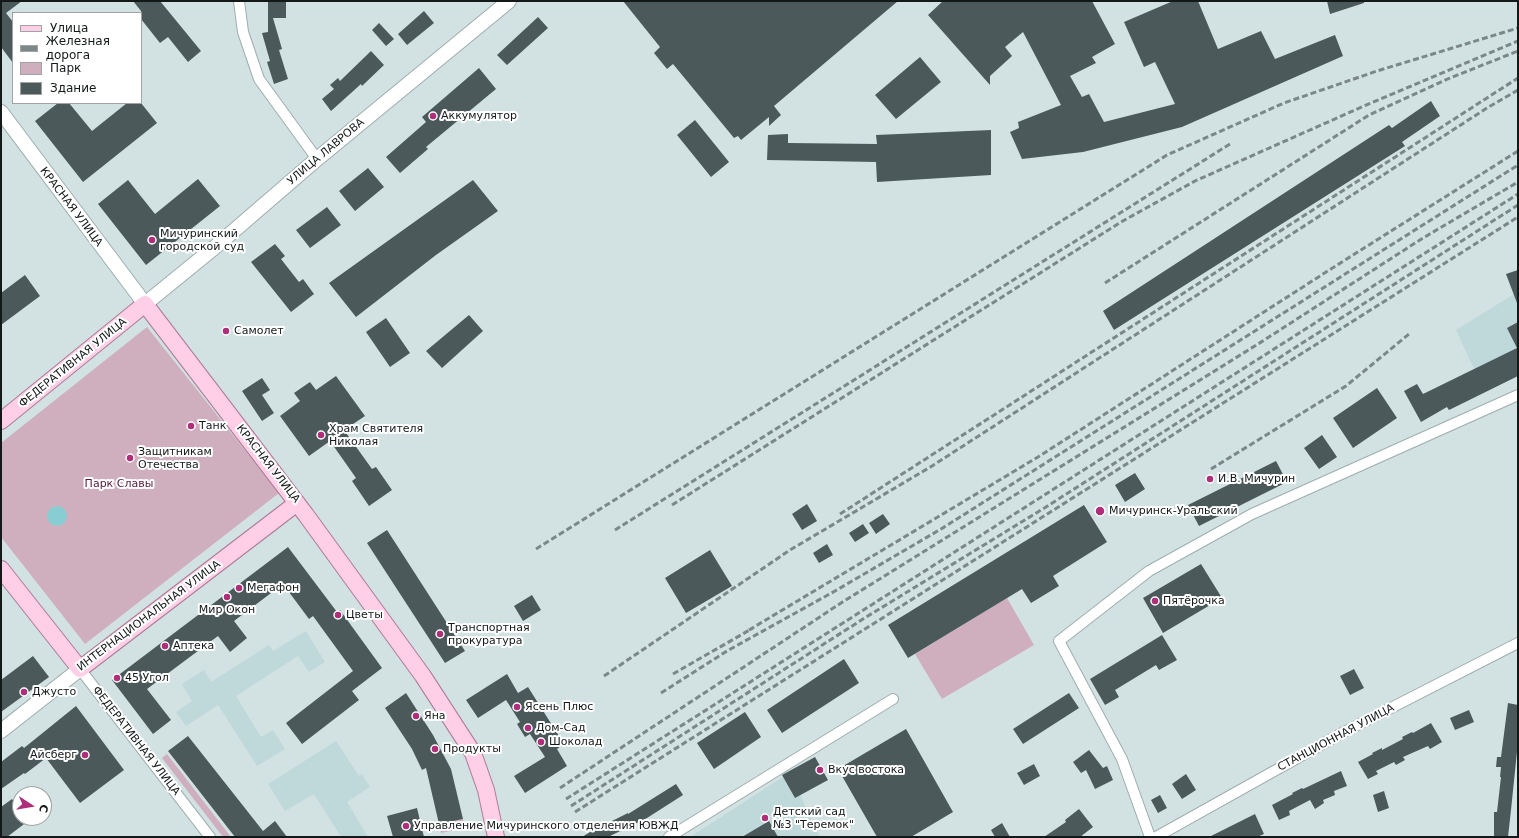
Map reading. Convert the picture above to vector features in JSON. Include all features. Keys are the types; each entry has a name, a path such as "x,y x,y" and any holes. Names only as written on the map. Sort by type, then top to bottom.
{"main road":[{"name":"УЛИЦА ЛАВРОВА","path":"145,304 215,247 317,159 509,1"},
{"name":"КРАСНАЯ УЛИЦА","path":"1,112 297,503 423,676 473,753 486,790 496,837"},
{"name":"ФЕДЕРАТИВНАЯ УЛИЦА","path":"1,421 145,304"},
{"name":"ИНТЕРНАЦИОНАЛЬНАЯ УЛИЦА","path":"1,731 297,503"},
{"name":"ФЕДЕРАТИВНАЯ УЛИЦА","path":"1,569 80,669"}],"street":[{"path":"239,1 243,32 259,79 317,159"},
{"path":"1150,837 1122,759 1059,641 1149,571 1252,514 1518,395"},
{"name":"СТАНЦИОННАЯ УЛИЦА","path":"1156,837 1344,732 1518,643"},
{"name":"ФЕДЕРАТИВНАЯ УЛИЦА","path":"80,669 210,837"},
{"path":"670,837 893,699"}],"shaded area":[{"path":"1518,270 1518,376 1449,410 1438,387 1474,369 1456,330 1514,294 1506,274"},
{"path":"306,631 325,662 309,672 298,656 236,696 261,737 273,730 285,749 257,766 218,705 186,726 176,712 192,701 182,684 204,670 211,682 269,645 273,651"},
{"path":"336,741 359,776 362,774 370,787 347,802 368,837 341,837 314,794 285,811 268,784"},
{"name":"Детский сад №3 \"Теремок\"","path":"783,777 795,798 800,795 820,837 690,837"}],"green space":[{"name":"Парк Славы","path":"147,327 279,493 85,644 1,537 1,443"},
{"path":"1007,598 1034,645 942,699 915,654"},
{"path":"167,754 231,837 223,837 162,758"},
{"path":"463,819 465,828 441,833 439,824"}],"water":[{"path":"57,506 64,509 67,516 64,523 57,526 50,523 47,516 50,509"}],"building":[{"path":"1,1 22,1 6,13 12,21 12,62 1,47"},
{"path":"133,1 160,1 201,51 188,62 168,37 160,43 142,20 141,11"},
{"path":"623,1 898,1 774,106 781,115 769,126 769,117 741,140 738,136 734,138 673,64 667,69 654,53 660,47"},
{"path":"943,1 1092,1 1115,44 1092,57 1096,63 1070,76 1082,97 1089,94 1104,122 1175,104 1155,62 1144,67 1124,22 1173,1 1198,1 1218,49 1261,31 1275,59 1335,35 1343,56 1182,127 1083,152 1022,159 1010,132 1019,128 1018,122 1061,105 1023,32 1005,47 1012,56 990,76 990,85 928,15"},
{"path":"1327,1 1364,1 1364,3 1330,14"},
{"path":"268,2 286,2 286,18 273,18 282,49 279,50 288,79 274,84 267,62 270,61 262,33 268,32"},
{"path":"424,11 434,23 407,45 398,34"},
{"path":"538,17 548,28 507,65 497,55"},
{"path":"379,23 394,39 386,46 372,30"},
{"path":"371,51 384,65 362,86 361,84 331,111 322,99 334,89 330,85 338,78 340,81"},
{"path":"920,57 941,82 896,119 875,95"},
{"path":"479,68 496,89 426,147 428,149 400,173 386,157 426,122 422,117"},
{"path":"1431,101 1440,116 1402,142 1405,146 1114,330 1103,311 1389,125 1392,128"},
{"path":"57,104 70,104 92,131 126,104 142,104 157,123 83,182 35,121"},
{"path":"695,120 729,162 711,177 677,135"},
{"path":"991,130 991,175 877,182 876,162 767,160 768,135 788,134 788,143 877,144 876,135"},
{"path":"368,168 384,187 355,211 339,191"},
{"name":"Мичуринский городской суд","path":"198,179 220,206 146,265 98,204 128,180 155,214"},
{"path":"473,180 498,211 436,255 356,317 329,283"},
{"path":"327,207 341,225 310,248 296,230"},
{"path":"275,244 285,256 281,259 299,282 303,279 314,294 291,312 251,262"},
{"path":"1518,270 1518,303 1517,303 1506,274"},
{"path":"25,275 40,296 1,325 1,293"},
{"path":"469,315 483,331 442,368 426,351"},
{"path":"386,318 410,353 390,367 366,332"},
{"path":"1518,322 1518,376 1449,410 1447,407 1421,422 1404,391 1417,384 1423,394 1517,348 1507,328"},
{"name":"Храм Святителя Николая","path":"336,376 365,416 344,430 372,469 376,467 392,490 369,506 352,481 356,478 330,441 309,456 280,416 300,401 294,393 310,382 316,390"},
{"path":"262,378 270,390 262,395 274,413 262,421 242,391"},
{"path":"1377,388 1397,418 1353,448 1333,418"},
{"path":"1322,435 1337,457 1319,469 1304,448"},
{"path":"1276,461 1287,482 1199,526 1188,505"},
{"path":"1135,473 1145,489 1125,502 1115,485"},
{"path":"807,504 817,521 802,530 792,514"},
{"name":"Мичуринск-Уральский","path":"1084,505 1107,542 1053,576 1059,586 1031,603 1022,589 908,658 888,625"},
{"path":"883,514 890,524 876,534 869,523"},
{"path":"863,524 869,533 855,542 849,533"},
{"path":"387,530 465,651 445,663 367,543"},
{"path":"827,544 833,555 819,563 813,553"},
{"path":"288,547 337,612 340,610 382,668 352,691 359,700 302,744 286,723 353,671 313,616 309,619 283,584 234,621 247,638 230,652 218,636 147,689 171,720 153,734 112,680"},
{"path":"710,550 732,586 686,613 665,578"},
{"path":"1201,564 1222,598 1163,633 1143,598"},
{"path":"532,595 541,610 523,621 514,606"},
{"path":"1162,635 1177,660 1159,670 1156,665 1115,690 1119,697 1105,705 1090,679"},
{"path":"33,656 49,677 1,712 1,680"},
{"path":"844,659 859,683 782,733 767,710"},
{"path":"1354,669 1364,688 1350,695 1340,676"},
{"path":"507,674 518,693 528,687 564,744 557,749 567,766 525,793 514,776 545,757 530,734 525,737 517,724 520,722 506,700 478,718 466,700"},
{"path":"406,693 433,735 451,769 463,819 439,824 426,768 422,770 412,749 385,708"},
{"path":"1069,693 1079,708 1023,744 1013,729"},
{"path":"1508,703 1518,705 1518,742 1511,810 1508,837 1494,837 1494,812 1497,812 1501,777 1501,767 1496,767 1497,757 1501,757"},
{"name":"Айсберг","path":"76,706 124,770 80,803 46,758 25,774 24,773 1,789 1,762 22,746 24,748"},
{"path":"1469,710 1474,722 1455,730 1450,718"},
{"path":"745,712 761,737 714,769 697,743"},
{"path":"1431,723 1442,742 1430,749 1428,746 1403,757 1405,760 1396,765 1394,762 1376,771 1378,774 1368,779 1358,762 1373,754 1372,753 1382,748 1382,750 1403,739 1402,737"},
{"path":"906,729 953,812 911,837 877,837 838,769"},
{"path":"188,736 263,831 275,821 287,837 235,837 168,751"},
{"path":"1089,750 1103,768 1107,766 1113,780 1095,789 1086,770 1081,773 1073,762"},
{"path":"815,757 828,780 795,798 782,775"},
{"path":"1034,764 1040,776 1024,785 1017,773"},
{"path":"1341,771 1347,786 1334,791 1335,795 1323,800 1324,803 1315,809 1310,800 1289,811 1290,815 1279,820 1272,805 1302,788 1303,789"},
{"path":"1186,774 1196,790 1182,799 1172,784"},
{"path":"676,784 683,795 647,818 608,837 582,837 603,824 604,825 628,814"},
{"path":"1384,791 1389,808 1378,812 1373,795"},
{"path":"1160,795 1167,808 1158,813 1151,800"},
{"path":"12,799 12,826 21,826 7,837 1,837 1,807"},
{"name":"Управление Мичуринского отделения ЮВЖД","path":"417,808 424,837 393,837 387,816"},
{"path":"1079,809 1093,827 1080,837 1044,837 1066,822 1065,820"},
{"path":"1255,814 1264,834 1257,837 1209,837"},
{"path":"769,821 778,837 742,837"},
{"path":"1002,823 1010,837 995,837 991,830"}],"railway":[{"path":"536,549 1167,155 1284,103 1377,71 1518,28"},
{"path":"672,505 1121,222 1195,181 1364,106 1518,41"},
{"path":"1105,283 1369,115 1450,78 1518,51"},
{"path":"840,514 1518,78"},
{"path":"604,676 790,550 932,466 1487,108 1518,90"},
{"path":"615,530 1230,144"},
{"path":"749,630 1038,457 1518,151"},
{"path":"661,693 727,651 835,591 941,529 1518,165"},
{"path":"560,788 841,603 1258,344 1423,238 1518,182"},
{"path":"566,799 1518,194"},
{"path":"571,806 863,619 1046,507 1518,205"},
{"path":"575,812 1518,217"},
{"path":"1211,469 1346,386 1409,334"},
{"path":"673,674 753,628"}],"place":[{"name":"Аккумулятор","path":"433,116"},
{"name":"Мичуринский городской суд","path":"152,240"},
{"name":"Самолет","path":"226,331"},
{"name":"Танк","path":"191,426"},
{"name":"Храм Святителя Николая","path":"321,435"},
{"name":"Защитникам Отечества","path":"130,458"},
{"name":"И.В. Мичурин","path":"1210,479"},
{"name":"Мичуринск-Уральский","path":"1100,511"},
{"name":"Мегафон","path":"239,588"},
{"name":"Мир Окон","path":"227,597"},
{"name":"Пятёрочка","path":"1155,601"},
{"name":"Цветы","path":"338,615"},
{"name":"Транспортная прокуратура","path":"440,634"},
{"name":"Аптека","path":"165,646"},
{"name":"45 Угол","path":"117,678"},
{"name":"Джусто","path":"24,692"},
{"name":"Ясень Плюс","path":"517,707"},
{"name":"Яна","path":"416,716"},
{"name":"Дом-Сад","path":"528,728"},
{"name":"Шоколад","path":"541,742"},
{"name":"Продукты","path":"435,749"},
{"name":"Айсберг","path":"85,755"},
{"name":"Вкус востока","path":"820,770"},
{"name":"Детский сад №3 \"Теремок\"","path":"765,818"},
{"name":"Управление Мичуринского отделения ЮВЖД","path":"406,826"}]}
